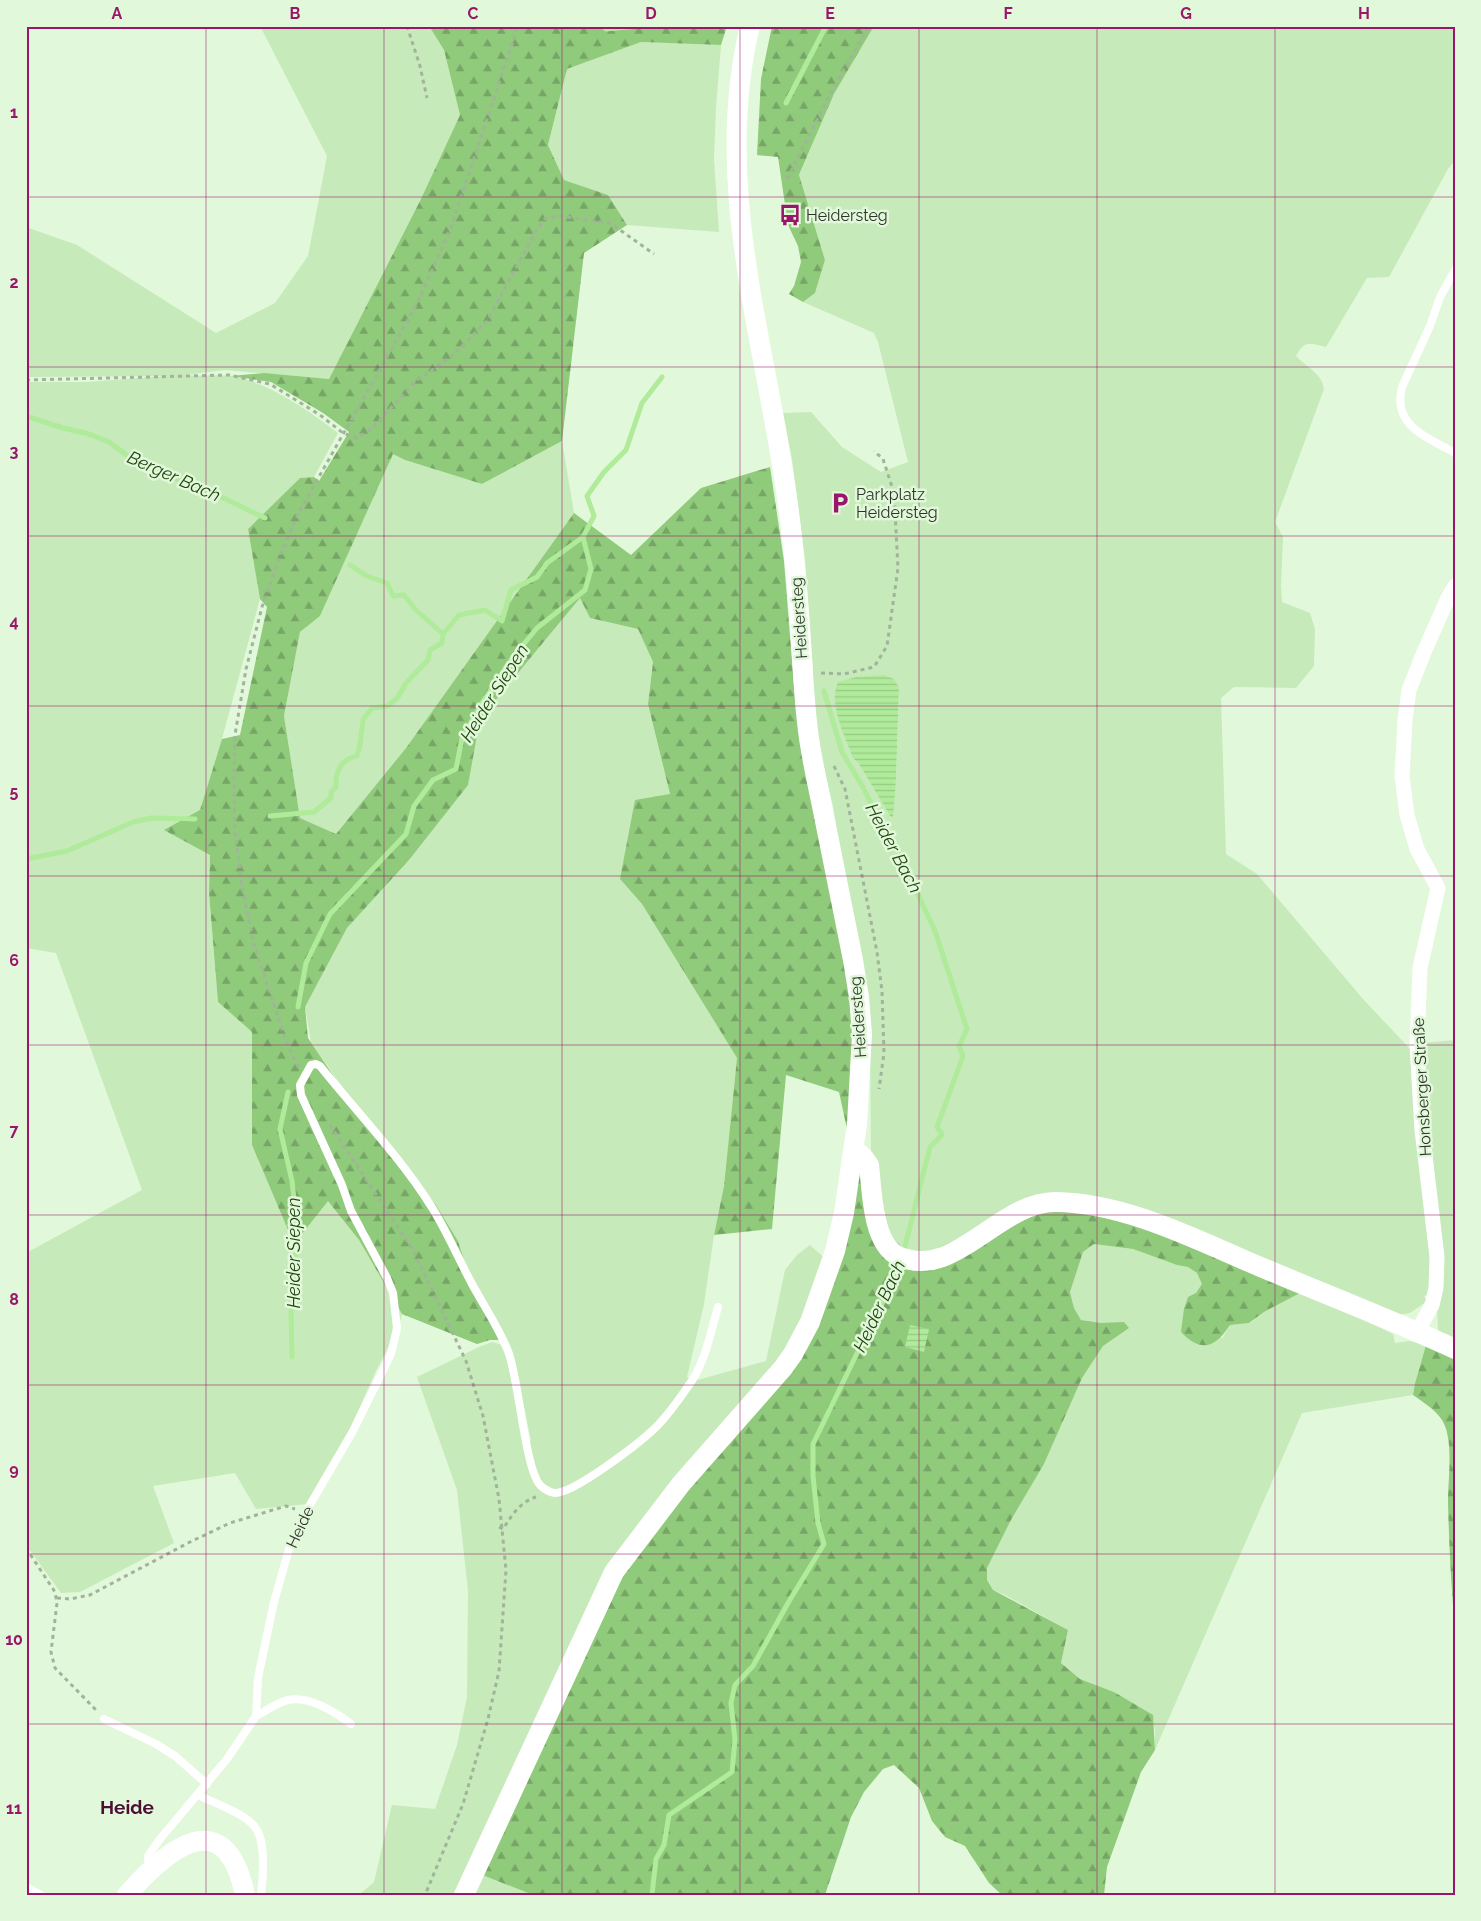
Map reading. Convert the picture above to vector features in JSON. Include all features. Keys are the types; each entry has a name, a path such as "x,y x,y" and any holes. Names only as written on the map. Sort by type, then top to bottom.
{"main road":[{"name":"Heidersteg","path":"464,1895 614,1572 671,1497 772,1381 797,1346 810,1322 835,1251 854,1149 862,1034 859,997 807,724 798,604 786,491 774,410 742,241 737,192 737,107 750,26"},
{"path":"854,1149 864,1158 869,1166 876,1222 880,1235 886,1245 903,1257 933,1260 948,1256 1012,1214 1036,1204 1057,1202 1098,1207 1155,1222 1455,1349"},
{"path":"127,1895 166,1855 179,1847 196,1841 211,1842 225,1849 235,1862 245,1895"}],"street":[{"name":"Honsberger Straße","path":"1417,1332 1432,1305 1436,1288 1437,1258 1422,1130 1416,1045 1420,968 1438,888 1417,849 1407,815 1402,776 1404,729 1409,690 1424,652 1455,586"}],"lane":[{"path":"1455,270 1440,298 1430,326 1402,387 1400,406 1404,417 1411,427 1455,453"},
{"path":"303,1080 312,1065 320,1066 386,1146 431,1206 509,1352 535,1479 542,1487 554,1493 568,1490 581,1484 658,1425 692,1381 699,1368 718,1307"},
{"name":"Heide","path":"256,1716 258,1678 274,1602 289,1549 304,1515 353,1431 391,1354 397,1328 393,1293 351,1211 342,1185 301,1095 300,1085 303,1080"},
{"path":"149,1871 148,1856 173,1822 227,1759 256,1716 289,1700 305,1701 321,1705 351,1724"},
{"path":"104,1719 156,1744 175,1756 207,1784"},
{"path":"198,1795 241,1816 255,1827 262,1841 261,1895"},
{"path":"26,1887 41,1895"}],"path":[{"path":"406,26 420,66 427,98"},
{"path":"303,1080 285,1038 254,944 242,887 235,831 234,782 235,735 246,669 262,607 279,558 299,512 418,302 451,228 518,26"},
{"path":"787,179 829,96 869,26"},
{"path":"26,380 229,375 270,384 320,415 343,434 357,438 372,428 416,381 452,356 487,321 536,231 545,219 558,216 610,223 654,254"},
{"path":"802,672 844,674 874,667 887,646 898,568 894,493 883,459 874,451"},
{"path":"326,1118 413,1250 466,1361 485,1424 497,1482 506,1570 498,1672 488,1719 463,1804 425,1895"},
{"path":"501,1528 514,1511 530,1499 554,1493"},
{"path":"56,1598 70,1599 90,1596 188,1542 257,1513 286,1506 299,1510 304,1515"},
{"path":"26,1548 55,1592 56,1616 51,1652 56,1668 104,1719"}],"shaded area":[{"path":"260,26 429,26 444,50 460,115 420,201 329,379 225,370 184,375 230,376 258,384 287,398 338,433 314,477 300,478 248,529 260,599 222,739 200,810 210,855 209,893 218,1002 252,1032 252,1145 294,1243 328,1200 359,1240 402,1314 399,1326 348,1433 308,1504 256,1509 235,1473 153,1486 174,1543 80,1592 61,1593 26,1545 26,1253 142,1190 56,953 26,948 26,382 87,382 165,376 26,377 26,227 77,245 216,333 275,303 308,256 327,156"},
{"path":"874,26 1455,26 1455,160 1448,169 1389,277 1367,278 1326,347 1308,344 1302,347 1296,356 1317,374 1323,383 1324,389 1275,522 1283,537 1282,602 1310,613 1315,629 1314,666 1296,688 1234,687 1221,698 1226,854 1257,874 1363,999 1411,1050 1431,1249 1430,1294 1424,1296 1427,1301 1410,1313 1391,1316 1162,1221 933,1256 892,1244 871,1155 870,1033 833,806 810,708 813,670 805,559 792,459 783,413 811,412 842,447 881,472 908,462 878,342 874,333 803,302 815,293 825,260 799,176 834,94","holes":["899,688 896,779 890,816 859,764 853,758 836,709"]},
{"path":"641,42 721,45 714,160 719,232 627,225 608,195 564,180 548,145 567,69"},
{"path":"562,441 574,513 406,748 336,834 300,818 284,716 300,632 320,616 393,453 405,460 482,484"},
{"path":"580,598 590,618 638,629 653,662 648,704 670,794 620,879 642,904 737,1058 724,1186 714,1235 704,1304 687,1377 694,1381 766,1361 785,1270 797,1255 810,1245 829,1262 821,1291 461,1895 359,1895 374,1882 392,1805 435,1809 457,1745 467,1697 468,1591 457,1490 417,1377 492,1342 502,1345 506,1352 523,1442 531,1441 513,1353 466,1266 458,1241 436,1205 357,1108 311,1042 305,1007 347,928 409,860 467,785 480,719"},
{"path":"884,675 894,679 899,688 893,817 890,816 859,764 853,758 836,711 835,701 835,691 838,682 856,677"},
{"path":"1455,1040 1455,1346 1442,1341 1438,1329 1423,1043"},
{"path":"1094,1244 1133,1249 1177,1265 1188,1267 1197,1273 1203,1284 1196,1293 1222,1339 1230,1325 1250,1323 1264,1312 1304,1291 1393,1334 1395,1343 1409,1341 1426,1345 1413,1395 1302,1413 1155,1750 1155,1730 1152,1715 1114,1692 1080,1679 1061,1663 1068,1630 993,1590 987,1580 987,1568 1011,1520 1044,1464 1082,1378 1103,1346 1128,1328 1081,1320 1074,1308 1070,1291 1083,1252"},
{"path":"910,1325 929,1329 924,1352 905,1347"},
{"path":"478,1873 533,1895 467,1895"}],"green space":[{"path":"429,26 727,26 721,45 641,42 567,69 548,145 564,180 608,195 627,225 584,253 562,441 482,484 405,460 393,454 320,616 300,632 284,716 300,818 336,834 406,748 574,513 631,555 701,488 770,467 784,561 796,711 846,960 853,1035 849,1138 839,1092 786,1075 772,1229 714,1235 724,1186 737,1058 642,904 620,879 635,800 670,794 648,704 653,662 638,629 590,618 580,598 480,719 468,785 409,860 347,928 305,1007 308,1038 356,1109 436,1205 458,1241 466,1266 500,1340 490,1340 477,1344 402,1314 359,1240 328,1201 294,1244 252,1145 252,1032 218,1002 209,893 210,855 164,830 200,810 222,739 240,735 267,607 260,599 248,529 300,478 314,477 319,481 349,432 323,413 271,382 230,376 264,373 329,379 420,201 460,115 444,50"},
{"path":"772,26 874,26 834,94 799,175 825,260 815,293 803,302 789,294 794,286 801,262 798,246 788,225 778,157 757,155 761,79"},
{"path":"854,1149 876,1222 914,1259 1012,1214 1098,1207 1304,1291 1264,1312 1249,1323 1230,1325 1219,1339 1207,1345 1201,1345 1188,1339 1181,1332 1184,1309 1188,1297 1196,1293 1202,1284 1197,1273 1188,1267 1177,1265 1133,1249 1094,1244 1083,1252 1070,1292 1074,1308 1081,1320 1101,1323 1124,1322 1129,1328 1103,1346 1082,1378 1044,1464 1011,1520 987,1568 987,1580 993,1590 1068,1630 1061,1663 1080,1679 1114,1692 1153,1715 1155,1750 1141,1772 1107,1867 1104,1895 1002,1895 989,1883 965,1846 945,1837 932,1821 919,1788 894,1765 883,1769 864,1792 851,1817 825,1895 533,1895 475,1872 598,1607 810,1322"},
{"path":"1426,1345 1455,1359 1455,1628 1449,1534 1449,1444 1443,1421 1431,1408 1413,1395"}],"waterway":[{"path":"604,26 606,29 639,26"},
{"name":"Heider Bach","path":"786,103 826,26"},
{"name":"Heider Siepen","path":"298,1007 306,963 330,914 406,834 414,806 433,780 456,769 462,738 482,703 513,657 537,628 585,590 591,569 583,537 594,516 587,496 604,472 626,450 642,403 662,377"},
{"name":"Berger Bach","path":"26,416 89,434 109,442 132,459 161,474 194,484 265,518"},
{"name":"Berger Bach","path":"350,565 367,576 387,583 393,596 404,595 415,609 443,634 459,615 485,610 502,621 511,590 537,577 547,563 583,537"},
{"path":"270,816 314,812 331,798 331,792 336,787 340,767 347,760 357,756 363,720 372,708 388,706 398,697 406,683 428,660 430,650 442,643 443,634"},
{"name":"Heider Bach","path":"824,691 842,752 864,789 877,816 886,826 906,869 916,882 916,890 935,931 967,1029 959,1046 963,1056 937,1127 942,1134 930,1147 903,1254"},
{"path":"26,859 67,851 133,822 151,818 195,819"},
{"name":"Heider Siepen","path":"288,1092 280,1129 292,1181 296,1217 295,1275 291,1312 292,1357"},
{"name":"Heider Bach","path":"652,1895 656,1859 664,1845 669,1815 732,1772 735,1740 731,1703 735,1685 753,1666 824,1544 818,1523 813,1476 813,1444 870,1330 901,1262"}],"place":[{"name":"Heidersteg","path":"790,215"},
{"name":"Parkplatz Heidersteg","path":"840,503"}],"district":[{"name":"Heide","path":"127,1807"}]}
